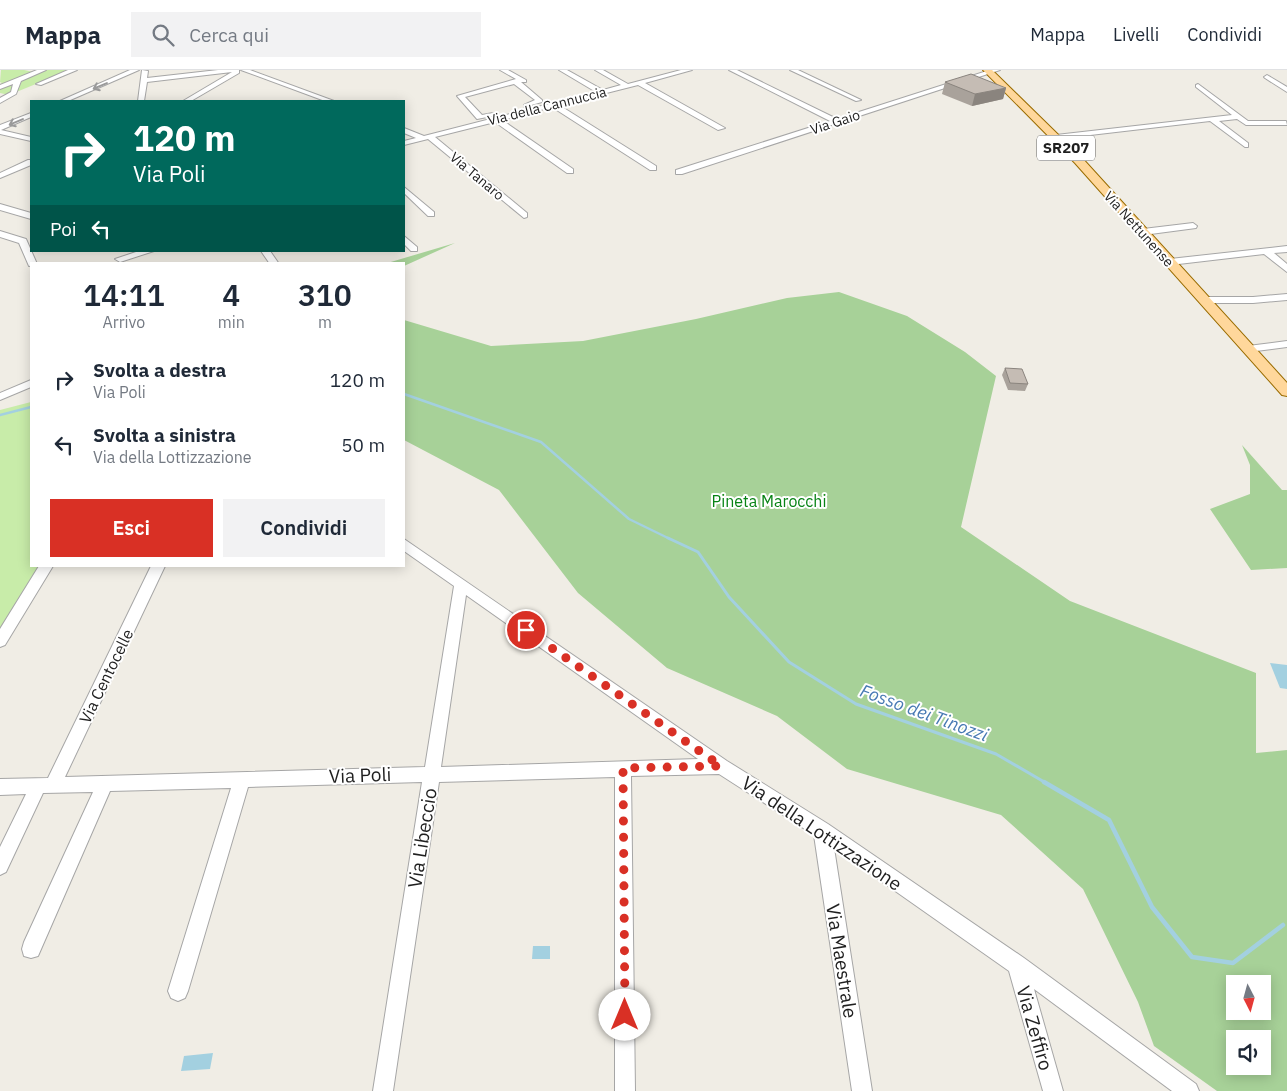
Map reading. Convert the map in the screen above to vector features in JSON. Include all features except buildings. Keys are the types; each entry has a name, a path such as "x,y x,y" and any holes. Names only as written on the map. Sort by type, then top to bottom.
{"main road":[{"name":"Via Nettunense","path":"991,71 1143,232 1287,392"}],"street":[{"path":"0,87 43,70"},
{"path":"39,84 74,70"},
{"path":"65,100 136,70"},
{"path":"139,98 145,70"},
{"path":"144,80 236,70"},
{"path":"188,100 243,70 329,100"},
{"path":"503,70 544,94"},
{"path":"562,70 602,92"},
{"path":"598,70 627,86"},
{"name":"Via della Cannuccia","path":"405,143 555,102 690,70"},
{"path":"732,70 836,122"},
{"path":"793,70 858,100"},
{"name":"Via Gaio","path":"679,172 991,71"},
{"path":"1268,77 1287,90"},
{"path":"0,101 15,93 18,80"},
{"path":"519,81 540,102 483,117 460,98 464,94 519,81"},
{"path":"638,83 721,128"},
{"path":"1198,86 1250,124 1286,123"},
{"path":"555,102 653,168"},
{"path":"0,130 30,115"},
{"path":"1056,138 1238,117"},
{"path":"496,119 570,171"},
{"path":"1212,119 1245,145"},
{"path":"0,130 30,139"},
{"name":"Via Tanaro","path":"405,130 426,137 524,215"},
{"path":"0,140 12,134"},
{"path":"3,166 30,152"},
{"path":"0,176 30,162"},
{"path":"405,189 431,214"},
{"path":"0,208 30,216"},
{"path":"1143,232 1193,226"},
{"path":"0,234 27,240"},
{"path":"405,239 414,249"},
{"path":"0,246 27,240"},
{"path":"27,240 32,262"},
{"path":"1170,262 1287,249"},
{"path":"1266,251 1287,269"},
{"path":"120,258 146,252"},
{"path":"266,252 273,262"},
{"path":"1204,300 1251,300 1287,297"},
{"path":"1248,349 1287,344"},
{"path":"0,397 30,383"},
{"name":"Via della Lottizzazione","path":"405,545 721,766 822,830 1017,965 1189,1091"},
{"path":"0,641 45,567"},
{"name":"Via Centocelle","path":"0,866 46,785 157,567"},
{"name":"Via Libeccio","path":"383,1091 461,584"},
{"name":"Via Poli","path":"0,787 721,766"},
{"path":"623,768 625,1091"},
{"path":"178,991 242,779"},
{"path":"31,949 105,784"},
{"name":"Via Maestrale","path":"822,830 862,1091"},
{"name":"Via Zeffiro","path":"1017,965 1053,1091"}],"green space":[{"path":"1,70 24,70 39,73 47,70 70,70 9,95 0,93 0,84 2,83 0,82"},
{"path":"455,243 405,266 405,262 391,262"},
{"name":"Pineta Marocchi","path":"839,292 907,316 965,352 996,376 961,527 1070,601 1256,673 1256,753 1287,750 1287,1091 1217,1091 1154,1046 1138,1002 1083,889 1001,815 847,769 777,716 667,668 578,593 499,490 405,441 405,320 491,346 583,341 696,319 787,298"},
{"path":"30,402 30,567 43,567 0,633 0,410"},
{"path":"1242,445 1282,490 1287,490 1287,568 1251,570 1210,509 1250,494 1250,465"}],"water":[{"path":"1270,663 1287,665 1287,689 1280,688"},
{"path":"533,946 550,946 550,959 532,959"},
{"path":"213,1053 210,1069 181,1071 184,1056"}],"waterway":[{"name":"Fosso dei Tinozzi","path":"405,394 541,442 629,519 670,539"},
{"name":"Fosso dei Tinozzi","path":"0,415 30,407"},
{"name":"Fosso dei Tinozzi","path":"668,538 698,552 729,597 789,662 856,704 996,754 1046,783"},
{"name":"Fosso dei Tinozzi","path":"1044,782 1109,820 1152,907 1192,957 1233,963 1283,925"}],"route":[{"path":"526,630 721,766 623,768 625,1015"}]}
